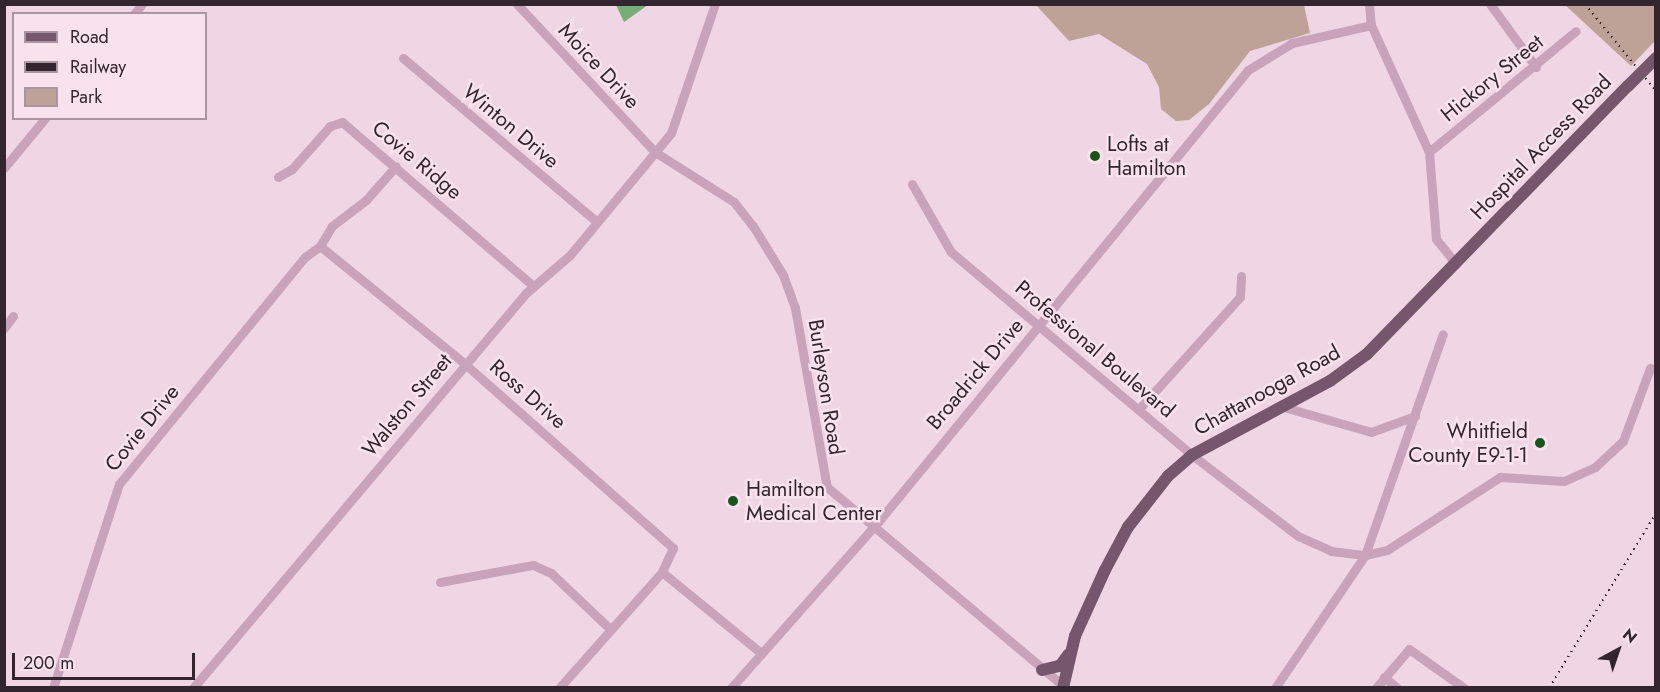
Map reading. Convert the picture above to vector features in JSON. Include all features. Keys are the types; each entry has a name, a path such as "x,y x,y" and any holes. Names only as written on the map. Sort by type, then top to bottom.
{"main road":[{"name":"Hospital Access Road","path":"1456,264 1656,58"},
{"name":"Chattanooga Road","path":"1063,687 1071,652 1086,609 1128,527 1150,495 1192,454 1280,406 1367,354 1456,264"},
{"path":"1042,670 1060,666 1071,652"}],"street":[{"name":"Moice Drive","path":"517,4 655,152"},
{"name":"Walston Street","path":"194,687 532,285 570,255 655,152 683,110 715,4"},
{"path":"1369,4 1371,25 1429,152 1436,239 1456,264"},
{"path":"1490,4 1536,67"},
{"name":"Broadrick Drive","path":"731,687 872,526 1248,70 1268,53 1292,43 1371,25"},
{"name":"Hickory Street","path":"1429,152 1536,67 1576,31"},
{"name":"Winton Drive","path":"403,58 596,222"},
{"path":"4,168 43,120"},
{"name":"Covie Ridge","path":"278,177 292,169 336,121 396,166 532,285"},
{"name":"Burleyson Road","path":"655,152 734,202 783,275 803,347 823,481 872,526 1063,687"},
{"path":"320,246 332,226 396,166"},
{"name":"Professional Boulevard","path":"912,183 951,252 1192,454 1314,546 1365,555 1387,550 1500,477 1521,474 1564,481 1595,467 1623,441 1650,368"},
{"name":"Covie Drive","path":"53,687 114,492 305,256 320,246"},
{"name":"Ross Drive","path":"320,246 465,364 673,548 662,572"},
{"path":"1139,409 1240,297 1241,276"},
{"path":"4,328 13,316"},
{"path":"1275,687 1365,555 1443,334"},
{"path":"1280,406 1371,432 1415,416"},
{"path":"440,582 533,565 551,573 609,628"},
{"path":"559,687 609,628 662,572 761,653"},
{"path":"1376,687 1409,649 1464,687"},
{"path":"1384,677 1397,687"}],"green space":[{"path":"1036,5 1304,5 1310,33 1250,51 1209,104 1189,120 1176,121 1161,109 1159,87 1147,64 1099,34 1069,41"},
{"path":"1565,5 1655,5 1655,41 1631,66"}],"shaded area":[{"path":"616,4 648,5 624,22"}],"railway":[{"path":"1585,4 1656,91"},
{"path":"1549,688 1656,513"}],"place":[{"name":"Lofts at Hamilton","path":"1095,156"},
{"name":"Whitfield County E9-1-1","path":"1540,443"},
{"name":"Hamilton Medical Center","path":"733,501"}]}
